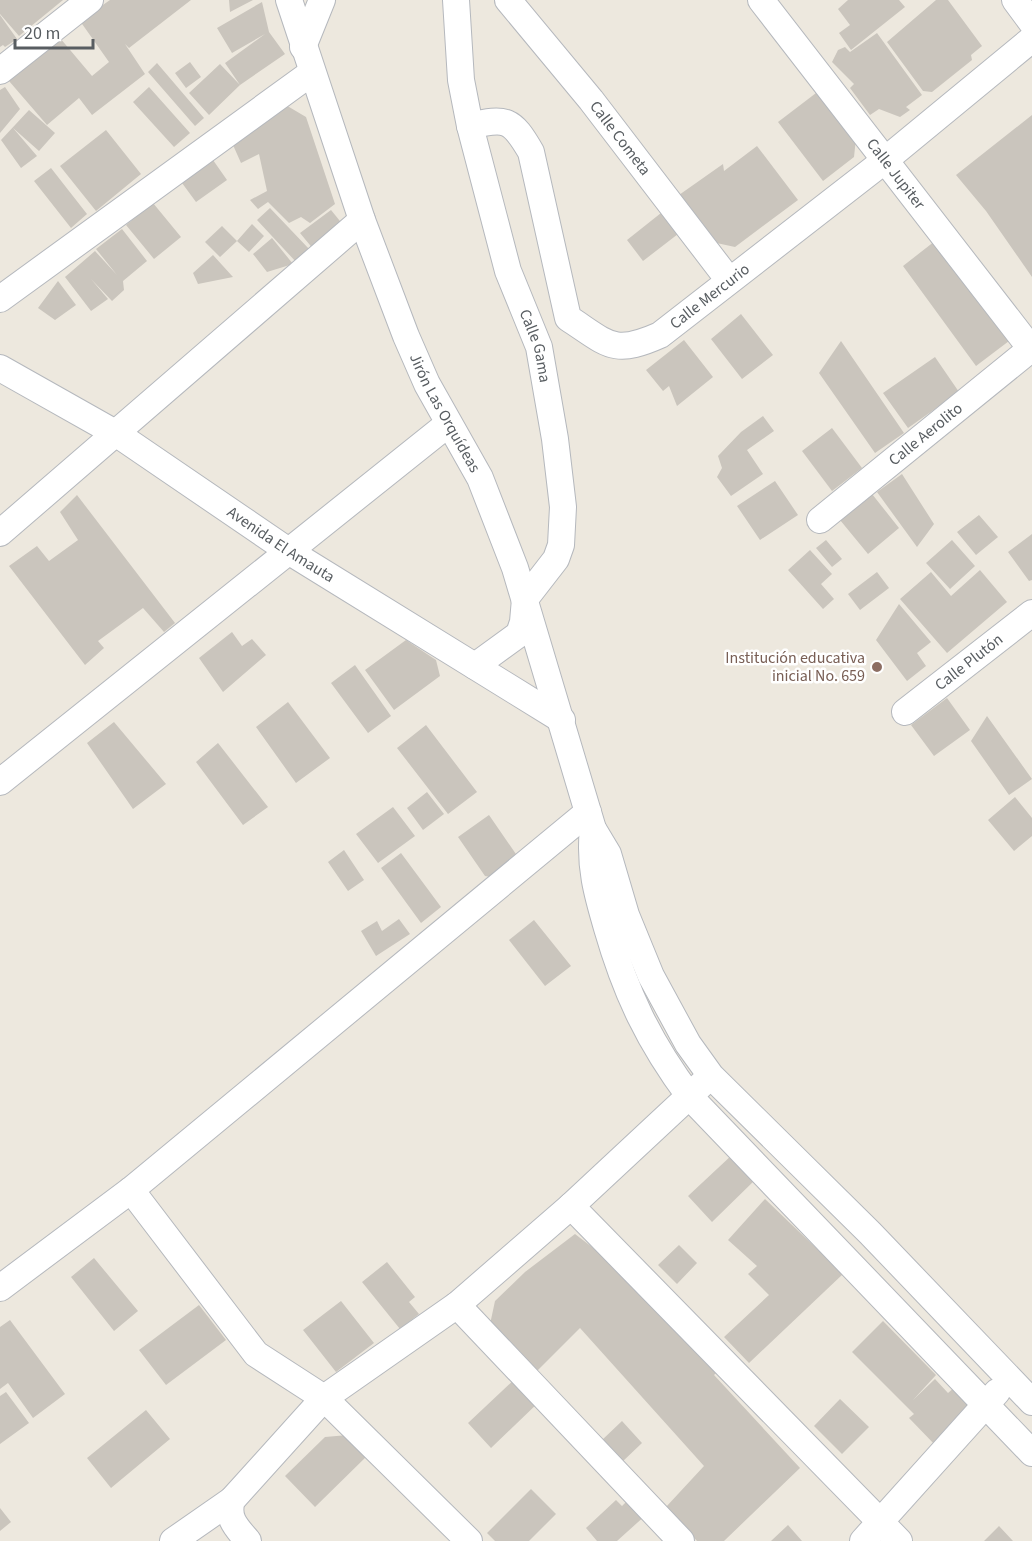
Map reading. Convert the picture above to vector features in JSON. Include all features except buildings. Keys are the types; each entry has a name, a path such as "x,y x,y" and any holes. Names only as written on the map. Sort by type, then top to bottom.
{"street":[{"path":"0,71 90,0"},
{"name":"Jirón Las Orquídeas","path":"289,0 311,73 362,220 410,346 426,384 480,478 525,599 591,820"},
{"path":"303,47 322,0"},
{"name":"Calle Gama","path":"456,0 461,80 470,126 508,271 539,347 560,477 562,507 561,545 556,559 525,599 523,622 519,634 475,666"},
{"name":"Calle Cometa","path":"508,0 591,100 728,279"},
{"name":"Calle Jupiter","path":"760,0 1032,349"},
{"path":"1015,0 1032,23"},
{"name":"Calle Mercurio","path":"470,126 498,119 512,126 522,135 531,152 568,318 608,344 620,348 640,344 660,335 728,279 884,161 1032,39"},
{"path":"0,299 311,73"},
{"path":"0,533 362,220"},
{"name":"Calle Aerolito","path":"820,520 1032,349"},
{"name":"Avenida El Amauta","path":"0,368 117,434 290,552 562,720"},
{"path":"0,782 448,424"},
{"name":"Calle Plutón","path":"905,712 1032,613"},
{"path":"591,820 608,854 626,915 651,976 688,1044 711,1076 870,1233 1032,1402"},
{"path":"591,820 592,871 623,981 652,1042 690,1096 1032,1453"},
{"path":"0,1288 131,1190 591,820"},
{"path":"173,1541 232,1500 324,1398 457,1305 571,1206 711,1076"},
{"path":"131,1190 256,1354 324,1398 469,1541"},
{"path":"571,1206 891,1531"},
{"path":"457,1305 681,1541"},
{"path":"863,1541 891,1531 1008,1377"},
{"path":"232,1500 229,1511 232,1521 248,1541"}],"place":[{"name":"Institución educativa inicial No. 659","path":"877,667"}]}
